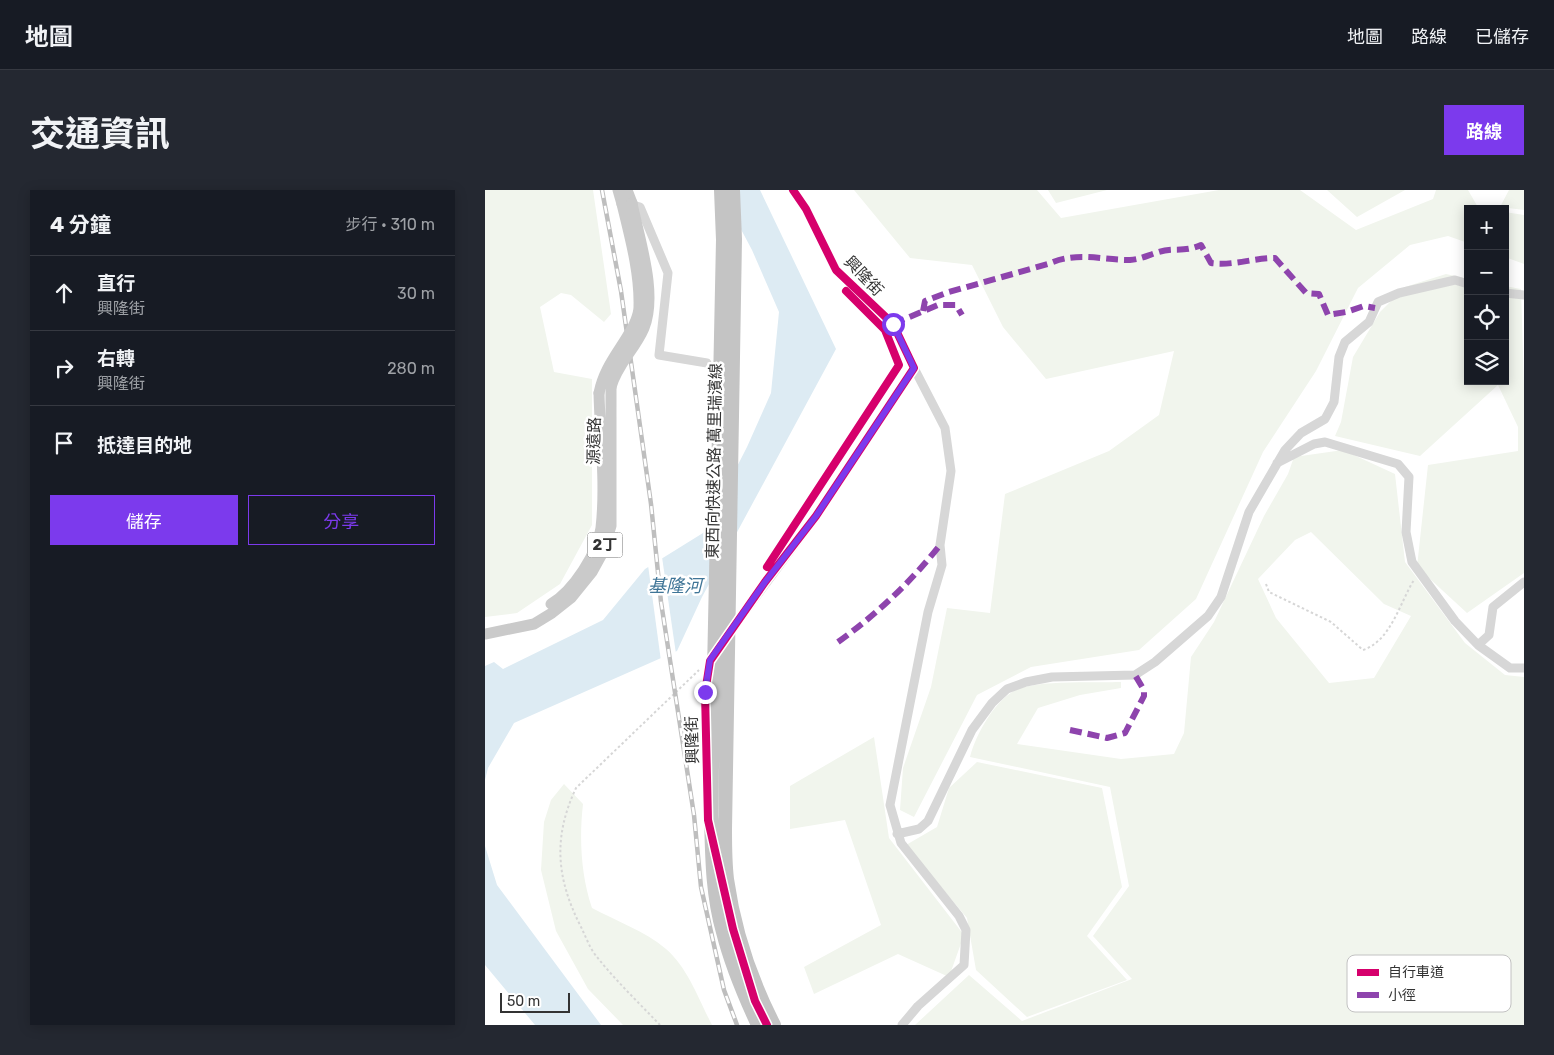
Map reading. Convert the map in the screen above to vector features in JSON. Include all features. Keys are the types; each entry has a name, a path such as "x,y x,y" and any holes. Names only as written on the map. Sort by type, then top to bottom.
{"highway":[{"name":"東西向快速公路 萬里瑞濱線","path":"721,190 723,240 711,833 713,879 722,931 739,982 758,1025"},
{"name":"東西向快速公路 萬里瑞濱線","path":"733,190 735,240 725,829 727,878 739,937 754,981 774,1025"}],"main road":[{"name":"源遠路","path":"485,634 534,624 571,598 592,572 603,552 611,526 611,387 615,372 630,353 648,315 649,296 645,267 627,204 618,190"},
{"name":"源遠路","path":"485,626 530,617 557,601 578,577 593,554 601,530 599,393 606,369 631,331 639,308 627,190"}],"street":[{"name":"興隆街","path":"793,190 805,209 836,270 893,324 945,428 951,470 940,545 941,565 928,612 890,796 891,813 897,834 904,848 959,916 966,930 964,965 918,1006 902,1025"},
{"path":"627,204 640,207 668,273 659,355 707,363"},
{"path":"897,834 907,833 924,826 972,730 992,703 1007,689 1026,682 1052,677 1135,675 1155,662 1208,616 1221,597 1249,512 1277,463 1285,450 1301,433 1325,420 1334,402 1339,357 1345,342 1369,322 1378,302 1399,293 1455,280 1464,283"},
{"path":"1509,294 1524,296"},
{"name":"興隆街","path":"767,1025 755,1001 733,929 708,820 705,692 710,660 765,582 816,516 914,368"},
{"path":"1277,463 1314,444 1325,442 1398,464 1409,477 1406,532 1412,562 1455,621 1478,645 1510,668 1524,668"},
{"path":"1478,645 1489,635 1493,608 1524,582"}],"path":[{"path":"1266,584 1269,592 1331,622 1363,650 1378,641 1397,618 1403,598 1420,572"},
{"path":"659,1025 595,956 571,909 567,901 559,861 561,833 567,808 577,788 707,660"}],"shaded area":[{"path":"485,190 593,190 611,314 604,322 571,295 561,293 540,307 554,372 592,379 592,525 560,584 517,613 485,617"},
{"path":"854,190 1037,190 1061,218 1219,190 1300,190 1356,230 1433,199 1436,190 1468,190 1477,205 1464,205 1464,242 1448,236 1410,245 1358,288 1316,371 1263,452 1196,599 1139,650 1031,667 977,695 914,817 900,810 903,768 931,687 947,608 990,613 1005,494 1109,451 1159,415 1174,351 1046,379 1003,327 972,265 910,258"},
{"path":"1048,190 1107,190 1056,203"},
{"path":"1327,190 1405,190 1357,217"},
{"path":"1509,190 1524,190 1524,210 1509,208 1509,205 1501,205"},
{"path":"1509,213 1524,215 1524,264 1509,258"},
{"path":"1446,274 1464,278 1464,385 1498,385 1420,456 1335,436 1341,422 1353,357 1380,312 1405,287"},
{"path":"1509,287 1521,289 1524,386 1524,573 1467,613 1417,567 1428,465 1518,451 1518,427 1498,385 1509,385"},
{"path":"1343,450 1395,474 1405,562 1465,643 1505,675 1524,677 1524,1025 915,1025 969,975 1022,1021 1132,979 1093,936 1129,886 1110,787 970,757 982,727 989,716 1004,698 1012,692 1032,685 1070,682 1121,682 1121,688 1080,695 1038,708 1017,744 1121,759 1174,754 1184,733 1191,657 1214,622 1264,516 1288,474 1294,457","holes":["1311,532 1384,604 1411,616 1374,678 1329,683 1276,618 1258,579 1295,540"]},
{"path":"874,737 889,838 964,935 949,977 898,954 814,994 804,967 881,925 845,820 790,829 790,786"},
{"path":"977,762 1102,788 1122,887 1087,936 1127,980 1027,1017 976,970 967,918 906,845 937,827 949,788"},
{"path":"564,784 583,804 581,830 583,870 592,908 640,932 666,949 681,965 712,1025 623,1025 588,989 556,931 541,870 544,822 551,800"}],"water":[{"name":"基隆河","path":"720,190 760,190 836,349 702,597 677,651 514,723 488,768 485,780 485,666 494,662 503,669 603,620 645,569 703,533 747,447 771,393 779,312 752,250"},
{"path":"485,846 497,885 601,1025 535,1025 485,965"}],"pier":[{"path":"662,557 676,654 661,661 648,565"}],"railway":[{"path":"602,190 621,291 651,504 661,602 694,815 701,887 724,990 737,1025"}],"marked path":[{"path":"923,311 925,301 949,292 1059,260 1079,257 1130,260 1155,253 1189,249 1201,245 1211,263 1219,264 1275,258 1306,293 1319,294 1328,315 1364,306 1375,308"},
{"path":"893,324 938,305 956,305 962,315"},
{"path":"838,642 892,597 940,545"},
{"path":"1070,730 1107,738 1125,733 1144,696 1144,690 1135,675"}],"cycle path":[{"path":"767,1025 755,1001 733,929 708,820 705,693 710,661 765,582 816,516 914,368 893,324 836,270 806,209 793,190"},
{"path":"767,567 899,365 885,330 846,291"}],"route":[{"path":"705,692 710,660 765,582 816,516 914,368 893,324"}]}
